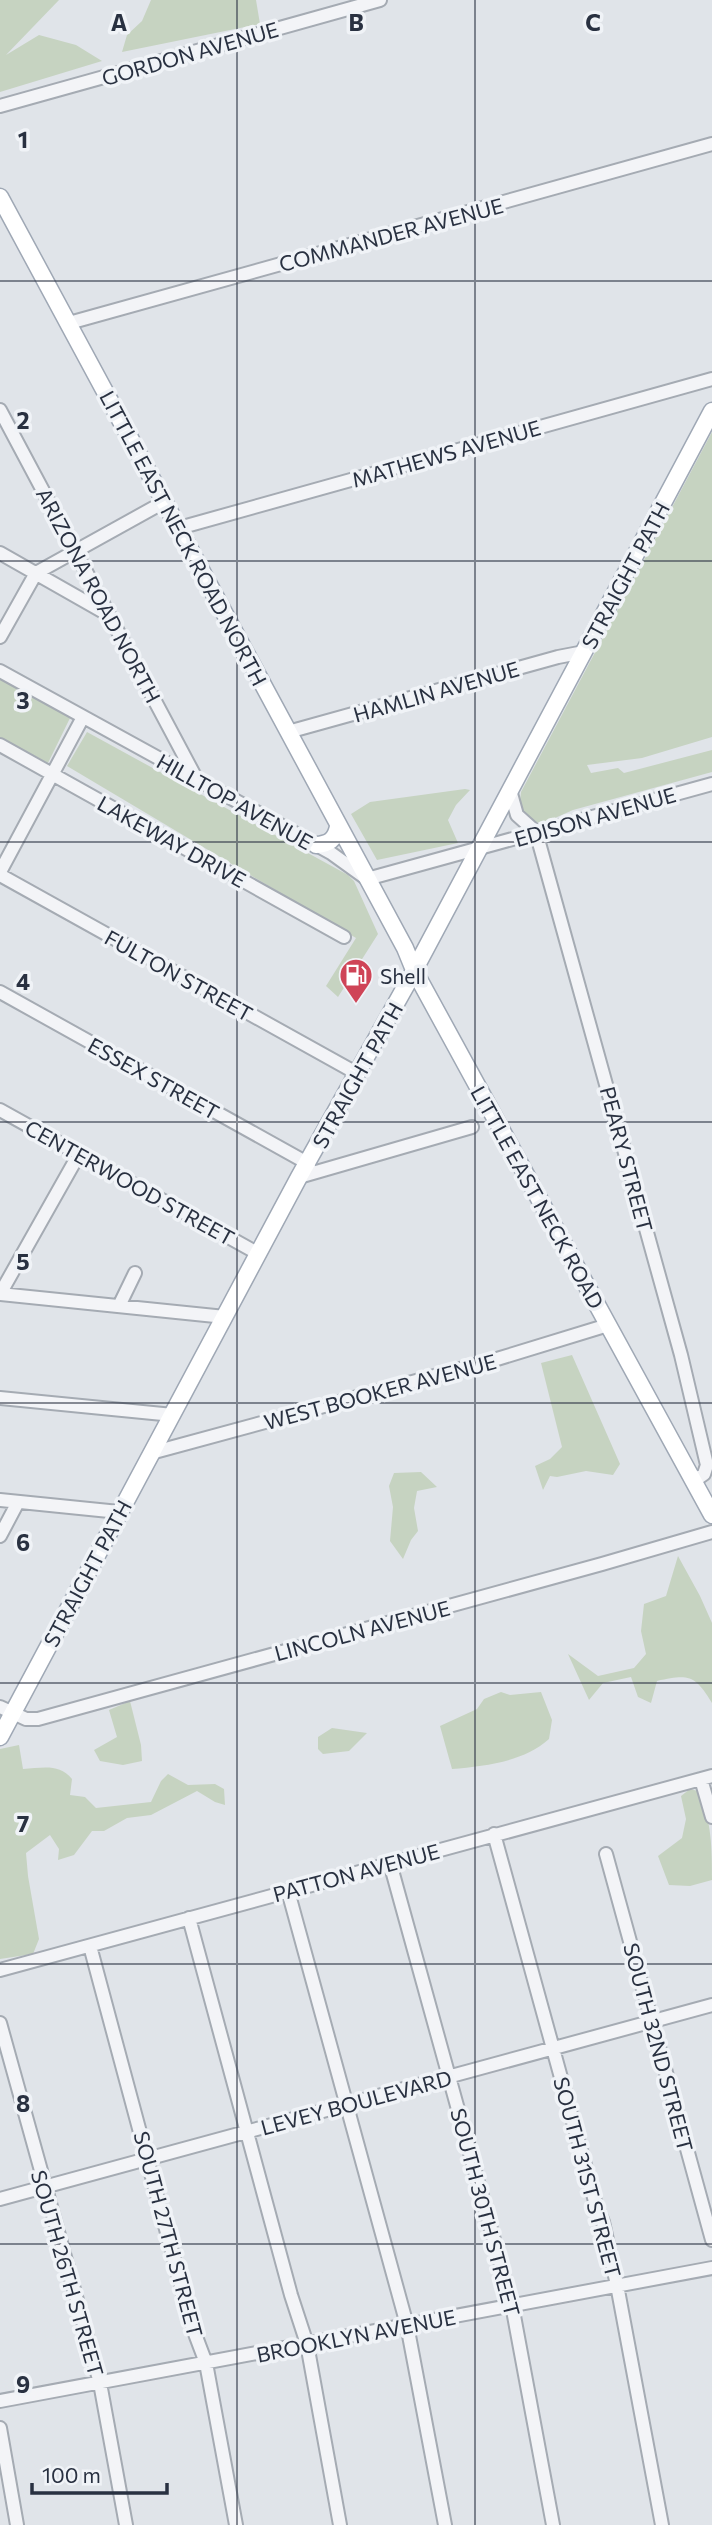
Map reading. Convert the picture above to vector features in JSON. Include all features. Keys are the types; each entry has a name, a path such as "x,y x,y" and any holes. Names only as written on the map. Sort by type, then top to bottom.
{"main road":[{"name":"LITTLE EAST NECK ROAD NORTH","path":"0,197 367,878"},
{"name":"STRAIGHT PATH","path":"0,1737 6,1710 173,1415 712,411"},
{"path":"316,845 327,844 335,837 338,827"},
{"name":"LITTLE EAST NECK ROAD","path":"367,878 414,970 712,1515"}],"street":[{"name":"GORDON AVENUE","path":"0,106 380,0"},
{"name":"COMMANDER AVENUE","path":"69,323 712,144"},
{"name":"MATHEWS AVENUE","path":"179,528 712,379"},
{"name":"ARIZONA ROAD NORTH","path":"0,410 197,780"},
{"path":"0,637 36,573 164,502"},
{"path":"0,553 111,616"},
{"name":"HAMLIN AVENUE","path":"288,732 584,652"},
{"name":"HILLTOP AVENUE","path":"0,671 316,845 367,878"},
{"path":"0,873 83,717"},
{"name":"LAKEWAY DRIVE","path":"0,745 344,937"},
{"name":"EDISON AVENUE","path":"478,850 536,832 711,788"},
{"path":"510,790 517,815 536,832"},
{"name":"PEARY STREET","path":"536,832 681,1355 705,1452 706,1470 694,1481"},
{"path":"367,878 478,850"},
{"name":"FULTON STREET","path":"0,873 358,1074"},
{"name":"ESSEX STREET","path":"0,992 304,1171"},
{"name":"CENTERWOOD STREET","path":"0,1110 259,1254"},
{"path":"304,1171 472,1127"},
{"path":"79,1154 0,1294 225,1317"},
{"path":"119,1306 135,1273"},
{"name":"WEST BOOKER AVENUE","path":"151,1453 484,1362 608,1325"},
{"path":"0,1398 173,1415"},
{"path":"0,1500 119,1512"},
{"path":"0,1536 18,1502"},
{"name":"LINCOLN AVENUE","path":"6,1710 26,1719 38,1719 712,1532"},
{"path":"706,1777 712,1817"},
{"name":"PATTON AVENUE","path":"0,1970 706,1777"},
{"name":"SOUTH 31ST STREET","path":"494,1833 596,2205 603,2222 662,2525"},
{"name":"SOUTH 32ND STREET","path":"606,1854 712,2240"},
{"name":"SOUTH 30TH STREET","path":"390,1863 512,2305 553,2525"},
{"path":"288,1891 407,2325 445,2525"},
{"path":"189,1918 291,2295 307,2344 340,2525"},
{"name":"SOUTH 27TH STREET","path":"90,1946 192,2326 206,2363 236,2525"},
{"name":"LEVEY BOULEVARD","path":"0,2199 712,2005"},
{"name":"SOUTH 26TH STREET","path":"0,2023 100,2383 126,2525"},
{"name":"BROOKLYN AVENUE","path":"0,2401 712,2268"},
{"path":"0,2428 17,2525"}],"green space":[{"path":"0,0 59,0 6,55 39,35 76,45 102,61 0,92"},
{"path":"151,0 256,0 260,24 122,52 127,35 142,21"},
{"path":"712,432 712,737 642,758 587,765 591,773 618,768 624,773 712,750 712,772 535,823 525,818 519,810 521,792"},
{"path":"0,678 71,716 48,763 0,737"},
{"path":"87,732 348,875 354,881 378,934 338,997 326,986 356,938 67,766"},
{"path":"470,790 456,805 448,820 458,843 377,860 351,814 370,802"},
{"path":"572,1355 620,1464 613,1475 586,1471 550,1476 543,1490 535,1466 550,1459 562,1447 541,1363"},
{"path":"421,1472 437,1487 417,1491 414,1508 418,1531 403,1559 390,1541 393,1507 389,1486 394,1473"},
{"path":"678,1556 712,1623 712,1703 696,1682 684,1678 657,1681 651,1703 638,1697 631,1677 603,1683 589,1700 568,1654 598,1676 634,1668 646,1654 641,1631 644,1604 666,1596"},
{"path":"501,1692 510,1695 541,1692 552,1720 549,1739 516,1758 452,1769 440,1726 477,1709 484,1699"},
{"path":"130,1701 141,1745 142,1761 123,1765 100,1761 94,1750 117,1737 109,1710"},
{"path":"332,1728 367,1733 349,1751 323,1754 318,1749 318,1737"},
{"path":"19,1745 23,1769 50,1768 62,1771 72,1779 70,1795 85,1797 96,1808 151,1802 161,1781 168,1774 188,1785 215,1784 224,1789 225,1805 197,1791 151,1815 127,1818 104,1831 92,1831 74,1855 58,1860 59,1849 50,1835 26,1853 39,1939 33,1954 0,1959 0,1749"},
{"path":"690,1789 698,1791 709,1824 712,1880 690,1886 669,1885 658,1856 682,1838 686,1819 681,1796"}],"place":[{"name":"Shell","path":"356,1005"}]}
